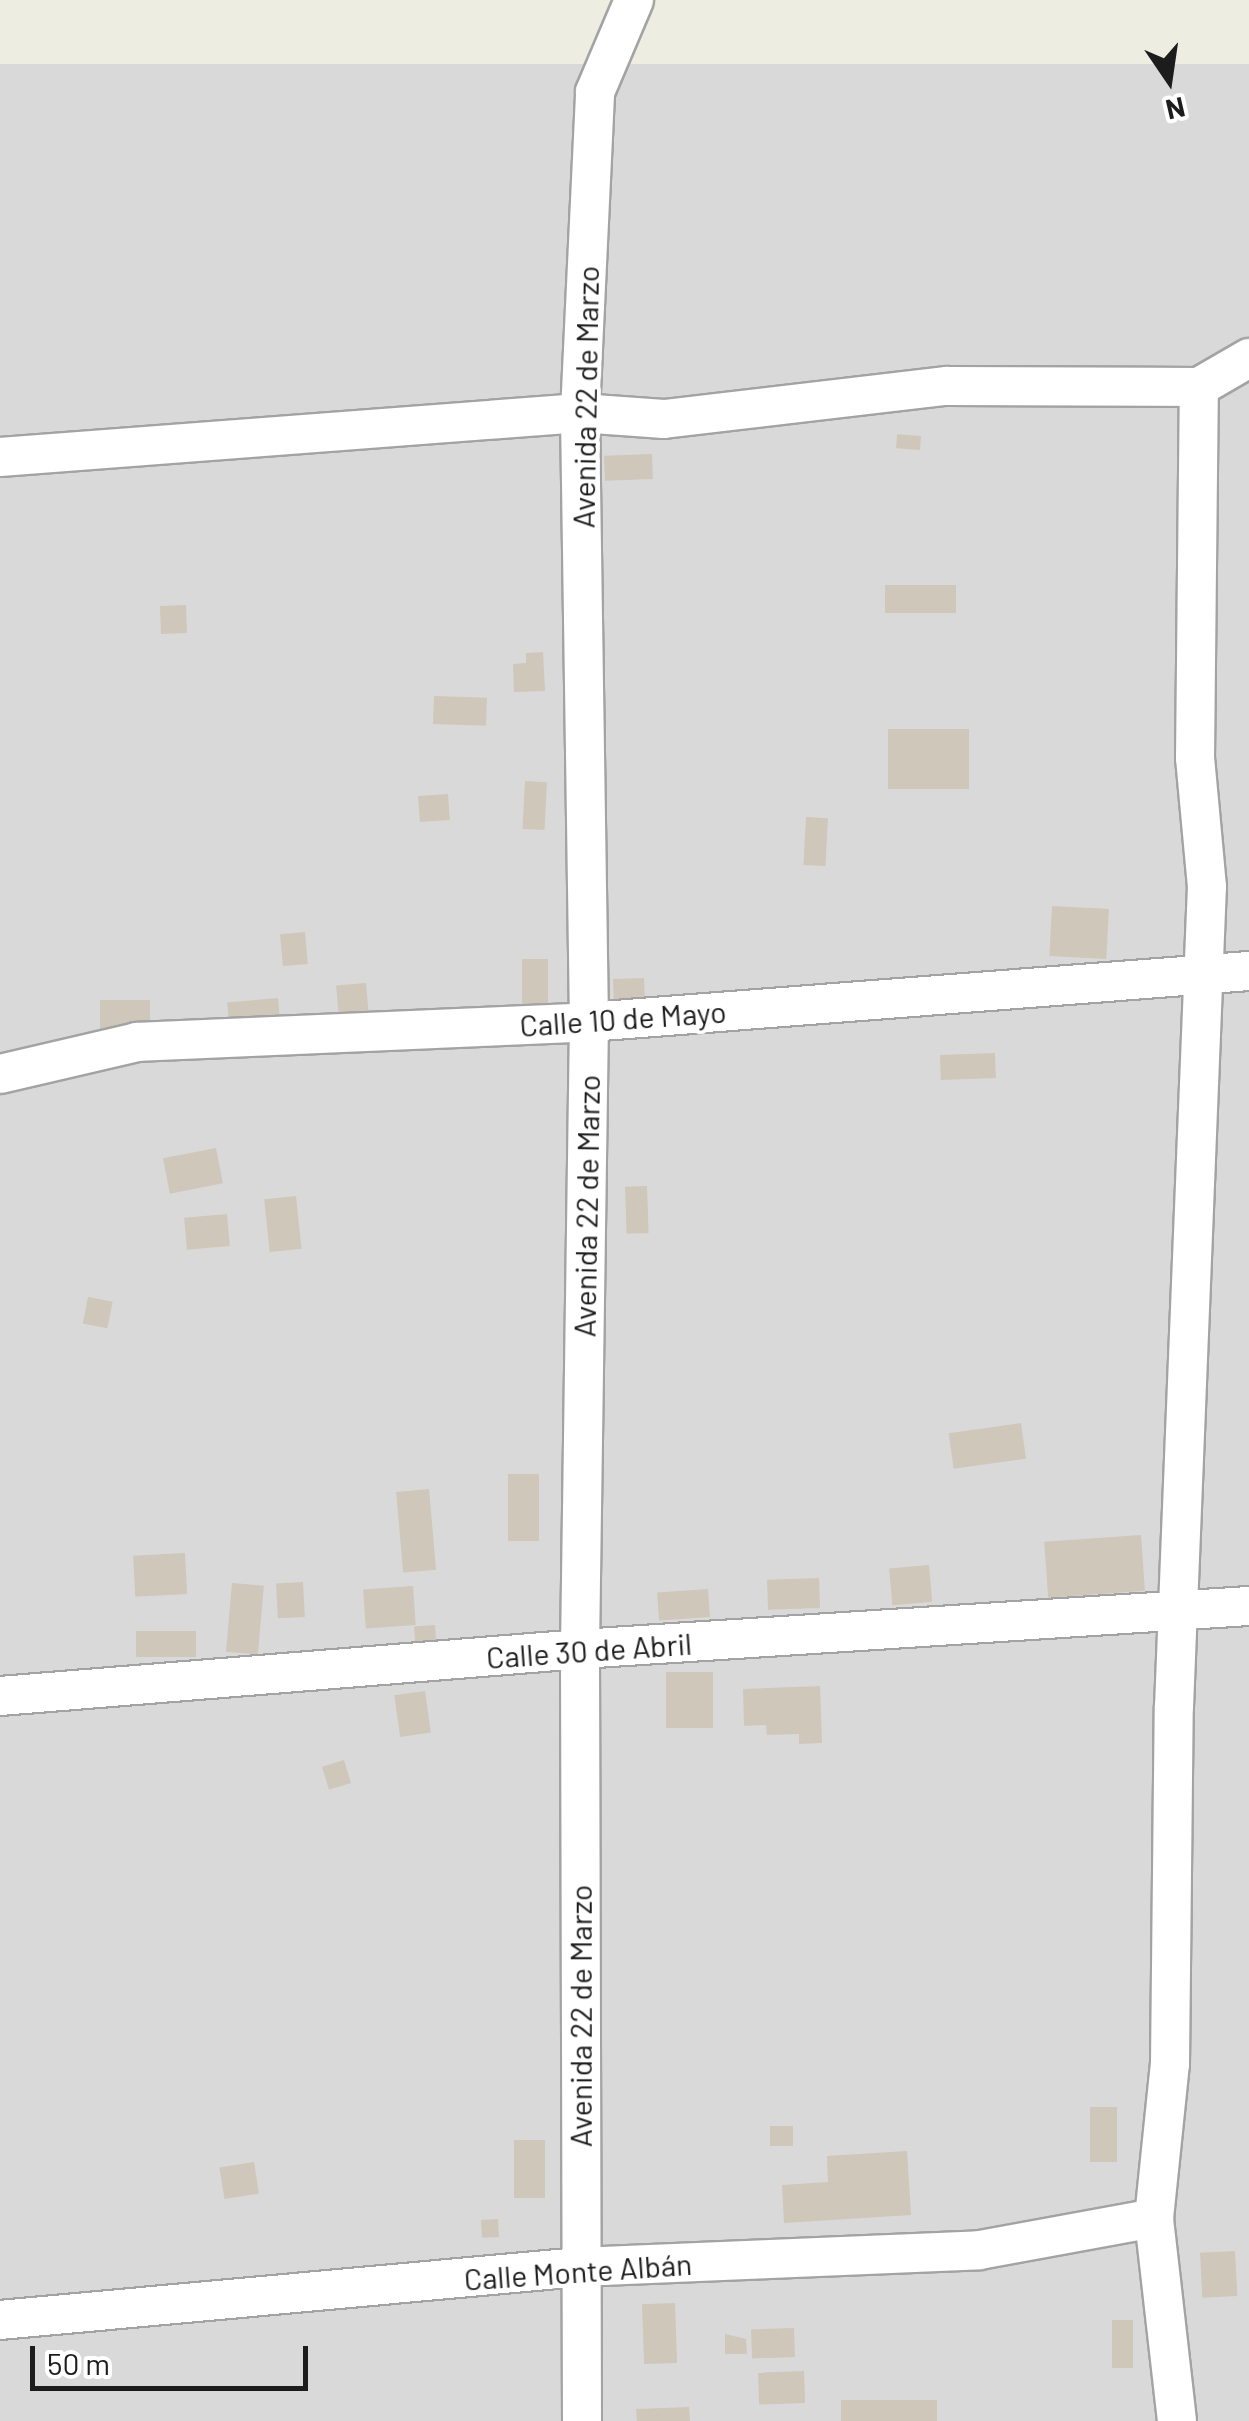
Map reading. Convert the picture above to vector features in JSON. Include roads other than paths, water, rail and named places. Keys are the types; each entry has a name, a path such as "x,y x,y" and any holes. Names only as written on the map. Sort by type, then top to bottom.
{"street":[{"name":"Avenida 22 de Marzo","path":"582,2421 580,1649 589,1022 580,414 595,92 634,0"},
{"path":"0,457 580,414 664,419 948,386 1199,387 1249,358"},
{"path":"1177,2421 1154,2218 1170,2064 1179,1614 1207,887 1195,758 1199,387"},
{"name":"Calle 10 de Mayo","path":"0,1074 137,1042 589,1022 1249,972"},
{"name":"Calle 30 de Abril","path":"0,1696 580,1649 1179,1614 1249,1606"},
{"name":"Calle Monte Albán","path":"0,2320 579,2268 980,2250 1154,2218"}]}
